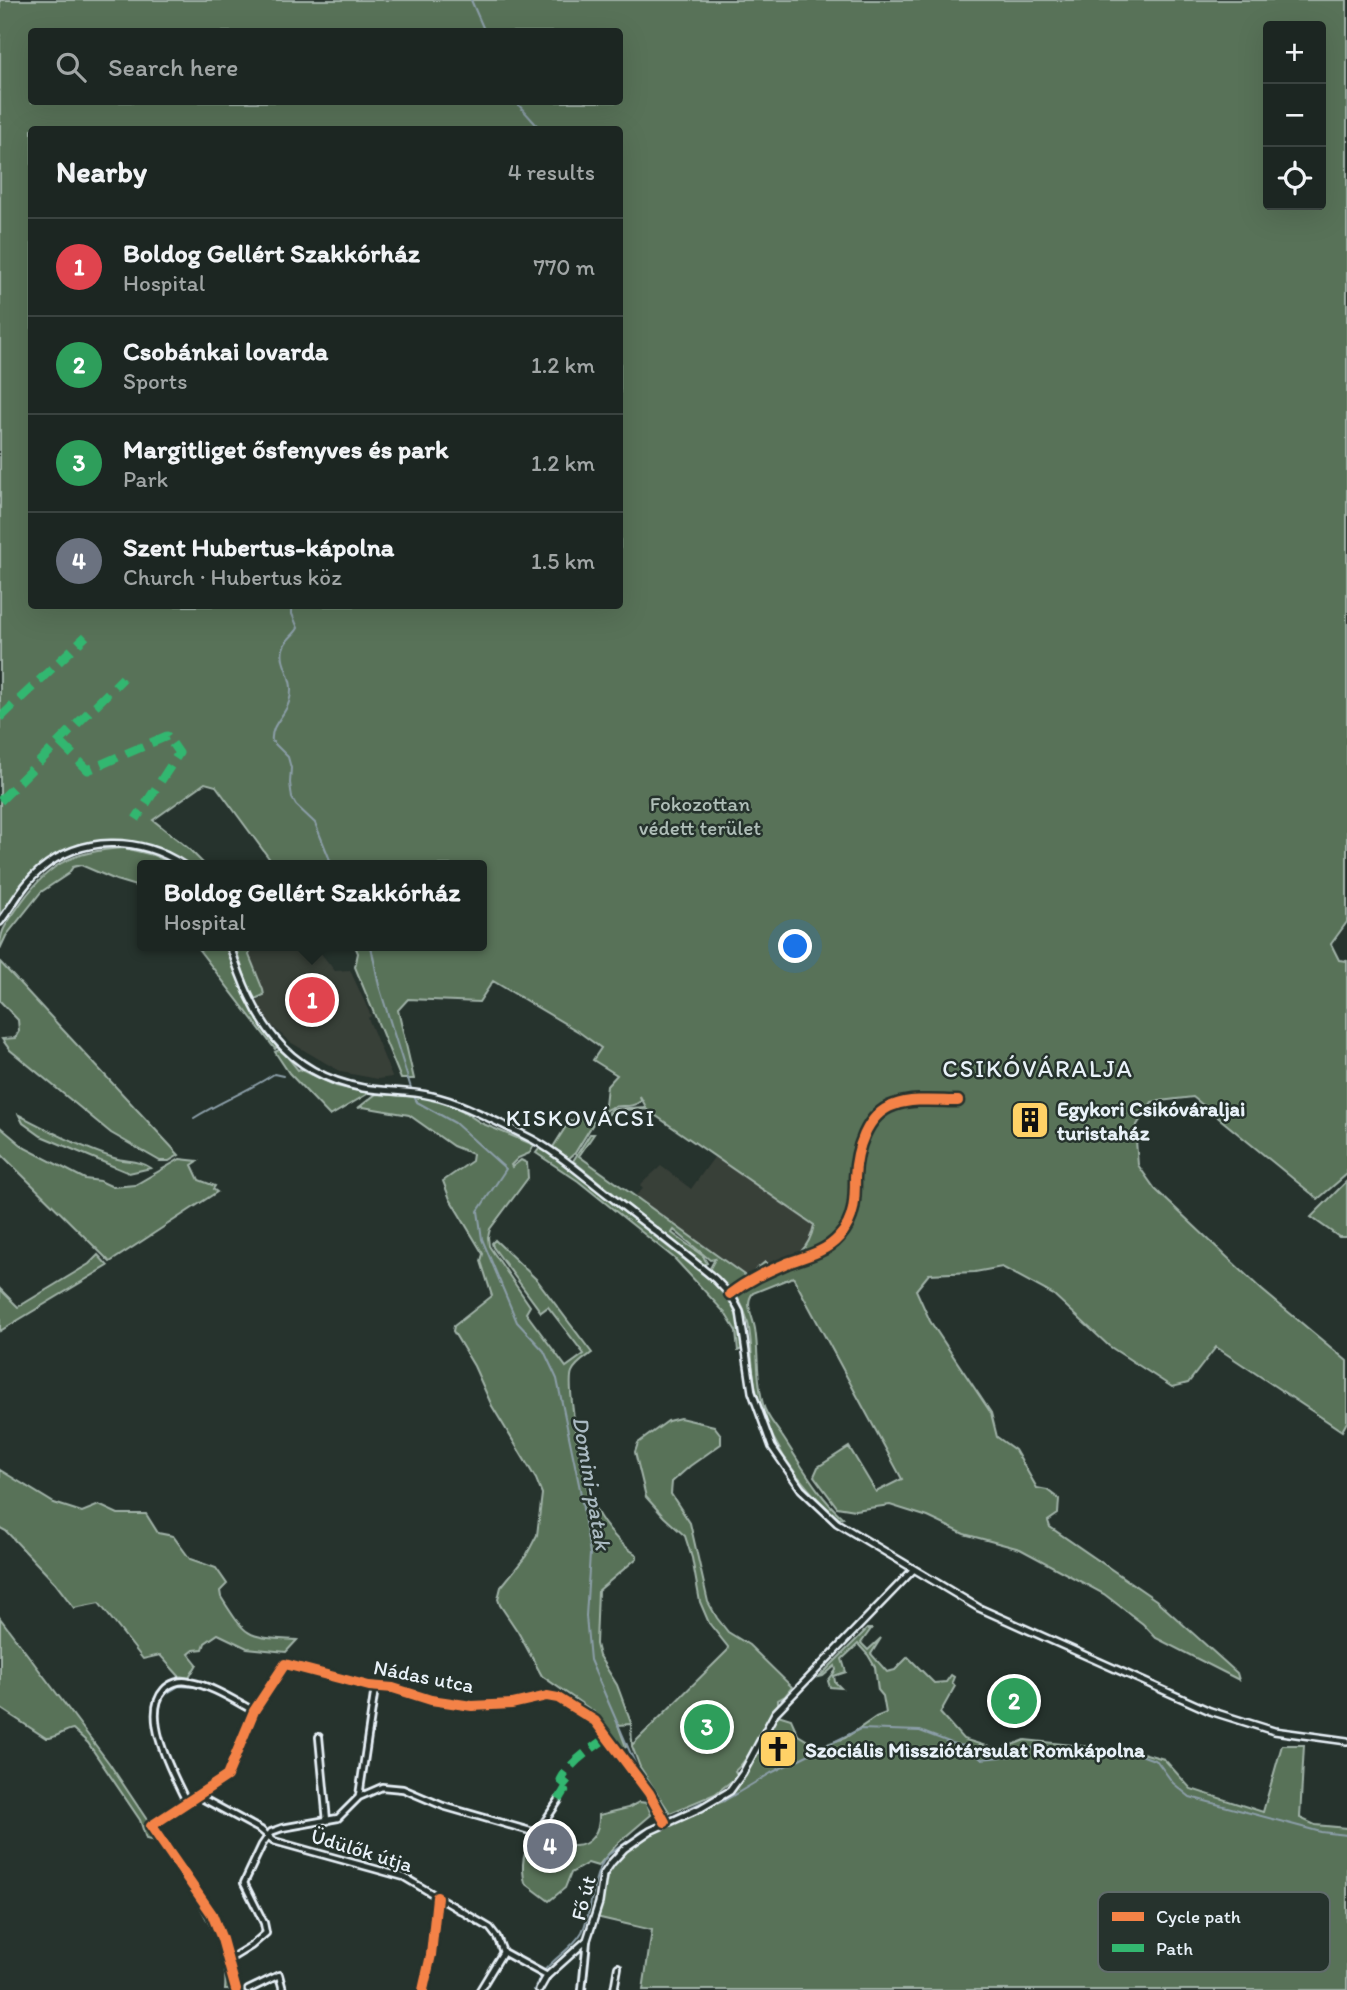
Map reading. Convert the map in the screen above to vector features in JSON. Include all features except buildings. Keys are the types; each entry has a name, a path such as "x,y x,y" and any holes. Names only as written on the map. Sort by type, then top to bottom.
{"main road":[{"path":"0,922 24,887 40,870 84,846 106,843 133,845 174,860"},
{"path":"232,951 247,996 258,1017 269,1033 298,1060 344,1084 375,1090 419,1093 444,1099 537,1142 704,1269 730,1294 741,1316 750,1383 757,1411 781,1464 807,1496 837,1522 913,1570 996,1617 1210,1711 1274,1731 1347,1741"},
{"name":"Fő út","path":"539,1990 544,1974 587,1940 593,1926 606,1870 624,1849 665,1822 701,1808 730,1791 746,1768 775,1713 913,1570"}],"street":[{"path":"730,1294 752,1278 828,1247 841,1235 854,1208 855,1165 860,1144 867,1129 884,1110 903,1103 958,1101"},
{"name":"Nádas utca","path":"254,1711 285,1664 376,1688 393,1688 431,1700 472,1706 503,1706 547,1696 558,1698 595,1721 649,1793 665,1822"},
{"path":"187,1802 167,1760 155,1713 162,1692 177,1682 194,1683 254,1711 230,1772 198,1796 151,1826 212,1914 236,1990"},
{"path":"359,1797 376,1688"},
{"path":"319,1737 327,1821"},
{"path":"228,1960 266,1933 264,1923 244,1883 268,1835 278,1829 327,1821 342,1815 359,1797 376,1788 394,1787 453,1810 540,1832 559,1800"},
{"name":"Üdülők útja","path":"198,1796 268,1835 274,1841 404,1877 490,1928 503,1952 544,1974"},
{"path":"423,1990 431,1955 437,1897"},
{"path":"582,1990 587,1940"},
{"path":"480,1990 503,1952"},
{"path":"614,1990 618,1967"},
{"path":"248,1990 279,1975 284,1990"}],"shaded area":[{"path":"248,951 319,951 335,971 350,970 371,1016 368,1018 392,1077 378,1079 341,1072 290,1042 263,1018 255,1004 265,995"},
{"path":"715,1156 814,1225 812,1237 791,1261 772,1266 765,1262 747,1278 634,1197 643,1189 640,1185 661,1166 691,1189"}],"green space":[{"name":"Fokozottan védett terület","path":"0,0 1347,0 1347,922 1331,944 1339,960 1347,961 1347,1174 1318,1199 1193,1097 1152,1102 1135,1128 1138,1165 1155,1189 1262,1290 1347,1361 1347,1422 1342,1431 1216,1347 1188,1383 1172,1387 1109,1346 1054,1295 1002,1267 975,1272 929,1274 916,1290 930,1321 991,1413 997,1437 1015,1450 1037,1488 1047,1490 1059,1499 1058,1514 1048,1521 1050,1527 1156,1600 1237,1673 1239,1680 1156,1638 1143,1624 1104,1594 1020,1549 964,1534 928,1517 890,1505 855,1510 837,1507 814,1476 818,1467 849,1447 876,1492 902,1479 793,1277 753,1293 750,1297 759,1385 768,1416 817,1489 843,1518 839,1519 824,1505 785,1459 760,1405 753,1374 747,1318 737,1297 737,1294 751,1285 751,1281 734,1291 730,1290 709,1270 715,1259 710,1260 674,1230 672,1233 703,1256 707,1263 703,1265 573,1161 590,1134 594,1134 579,1156 747,1277 765,1262 772,1266 795,1257 809,1241 814,1225 646,1109 615,1110 609,1114 612,1109 646,1107 640,1096 641,1101 630,1106 609,1108 596,1119 605,1105 607,1086 617,1075 593,1060 601,1048 579,1032 493,981 479,1002 408,999 398,1010 414,1079 401,1079 355,967 357,951 487,951 487,860 270,860 216,786 205,783 153,820 200,860 178,860 137,844 110,844 64,857 30,884 0,924"},
{"path":"124,848 164,860 137,860 137,886 81,865 73,867 68,874 41,892 6,936 0,949 2,932 7,924 27,895 49,871 74,857"},
{"path":"200,951 230,951 247,999 277,1047 275,1049"},
{"path":"237,951 251,951 249,955 264,995 252,998"},
{"path":"0,962 179,1155 169,1161 160,1161 111,1133 10,1050 2,1039 15,1038 19,1031 18,1020 0,1001"},
{"path":"281,1049 298,1070 336,1086 369,1093 330,1116 289,1073 275,1052"},
{"path":"376,1094 441,1101 481,1123 534,1145 530,1153 518,1158 511,1165 512,1167 521,1160 527,1163 528,1178 490,1229 489,1246 530,1306 526,1313 566,1367 584,1354 548,1307 541,1312 493,1247 495,1240 537,1280 592,1353 575,1366 571,1381 571,1396 585,1475 592,1501 600,1517 617,1538 637,1555 637,1558 598,1591 596,1644 599,1656 617,1685 631,1723 632,1745 728,1647 709,1623 700,1602 685,1536 646,1497 635,1452 638,1443 668,1421 680,1418 714,1426 721,1435 721,1444 672,1482 671,1494 690,1523 708,1602 717,1618 728,1632 749,1645 792,1687 778,1700 753,1748 735,1771 738,1776 715,1794 670,1813 640,1767 632,1746 631,1724 618,1725 626,1747 620,1750 602,1728 594,1712 542,1676 500,1605 498,1599 501,1587 526,1556 537,1535 542,1494 453,1331 454,1326 492,1296 481,1261 483,1254 450,1199 443,1181 472,1161 473,1154 453,1146 409,1115 358,1108"},
{"path":"578,1113 594,1122 575,1153 567,1160 553,1147 570,1120 573,1121"},
{"path":"19,1115 90,1149 151,1168 129,1173 41,1136 23,1123"},
{"path":"0,1127 25,1148 85,1179 100,1181 113,1187 135,1185 180,1159 198,1161 192,1165 199,1180 215,1186 213,1189 217,1192 110,1262 0,1153"},
{"path":"539,1149 544,1149 719,1287 736,1315 744,1348 738,1351 736,1331 725,1313 674,1258 578,1181 536,1153"},
{"path":"1347,1181 1347,1237 1339,1237 1311,1217"},
{"path":"98,1255 108,1266 0,1331 0,1289 18,1307 89,1264"},
{"path":"0,1470 54,1503 82,1512 99,1505 118,1514 146,1514 158,1533 173,1536 190,1559 216,1568 227,1584 220,1591 221,1597 244,1629 258,1636 297,1640 286,1652 247,1648 218,1634 205,1643 203,1649 189,1654 197,1664 189,1678 179,1676 160,1655 143,1659 99,1603 74,1608 55,1583 6,1531 0,1528"},
{"path":"0,1618 109,1763 207,1910 216,1929 234,1990 225,1990 225,1971 220,1951 191,1892 155,1841 146,1839 140,1820 88,1743 73,1729 46,1738 0,1708"},
{"path":"867,1629 871,1629 861,1643 868,1650 881,1638 871,1654 887,1672 895,1670 908,1657 934,1683 946,1682 951,1675 954,1677 952,1682 955,1686 940,1713 963,1739 999,1750 1025,1740 1139,1752 1164,1759 1191,1789 1263,1812 1282,1745 1304,1745 1300,1818 1315,1825 1347,1828 1347,1990 643,1990 652,1930 596,1917 610,1866 643,1837 724,1801 739,1784 778,1715 791,1719 798,1735 818,1747 845,1738 886,1713 883,1696 878,1690 875,1667 858,1644 842,1659 846,1672 834,1676 835,1682 841,1688 830,1687 828,1681 836,1670 835,1666 819,1677"},
{"path":"639,1802 647,1803 651,1815 618,1843 598,1866 588,1863 571,1873 565,1888 549,1901 525,1883 524,1859 527,1847 534,1837 570,1846 585,1844 598,1826 599,1815 628,1808"}],"waterway":[{"path":"471,0 483,28"},
{"path":"519,105 537,126"},
{"path":"292,609 298,628 286,643 282,655 290,679 291,694 287,707 275,725 272,741 288,757 292,798 315,823 330,860"},
{"path":"372,951 379,986 411,1088"},
{"path":"194,1118 274,1074 283,1076"},
{"name":"Domini-patak","path":"413,1095 417,1102 455,1123 506,1169 478,1211 482,1239 517,1322 544,1351 557,1379 580,1489 590,1554 586,1616 590,1660 637,1768 670,1817"},
{"path":"164,1695 179,1686 194,1687"},
{"path":"159,1716 161,1700"},
{"path":"714,1803 724,1801 771,1773 860,1729 920,1731 957,1745 968,1746 981,1759 1012,1756 1037,1746 1138,1754 1157,1761 1173,1783 1190,1797 1321,1832 1347,1835"},
{"path":"534,1990 544,1971 582,1932 598,1872 608,1855 642,1831 702,1802"}],"marked path":[{"path":"0,718 86,636"},
{"path":"0,801 123,678"},
{"path":"60,742 88,770 167,736 179,753 136,819"},
{"path":"568,1786 561,1780 565,1773 581,1756 606,1738"},
{"path":"559,1800 566,1788"}],"cycle path":[{"path":"730,1294 764,1273 821,1250 839,1237 848,1224 853,1209 860,1145 876,1116 894,1105 909,1101 958,1101"},
{"path":"236,1990 212,1914 151,1826 227,1776 254,1711 285,1664 369,1686 393,1688 431,1700 472,1706 512,1704 547,1696 558,1698 595,1721 649,1793 665,1822"},
{"path":"423,1990 431,1955 437,1897"}],"place":[{"name":"Boldog Gellért Szakkórház","path":"312,1000"},
{"name":"Egykori Csikóváraljai turistaház","path":"1030,1120"},
{"name":"Csobánkai lovarda","path":"1014,1701"},
{"name":"Margitliget ősfenyves és park","path":"707,1727"},
{"name":"Szociális Missziótársulat Romkápolna","path":"778,1749"},
{"name":"Szent Hubertus-kápolna","path":"550,1846"}],"district":[{"name":"CSIKÓVÁRALJA","path":"1038,1068"},
{"name":"KISKOVÁCSI","path":"581,1118"}]}
